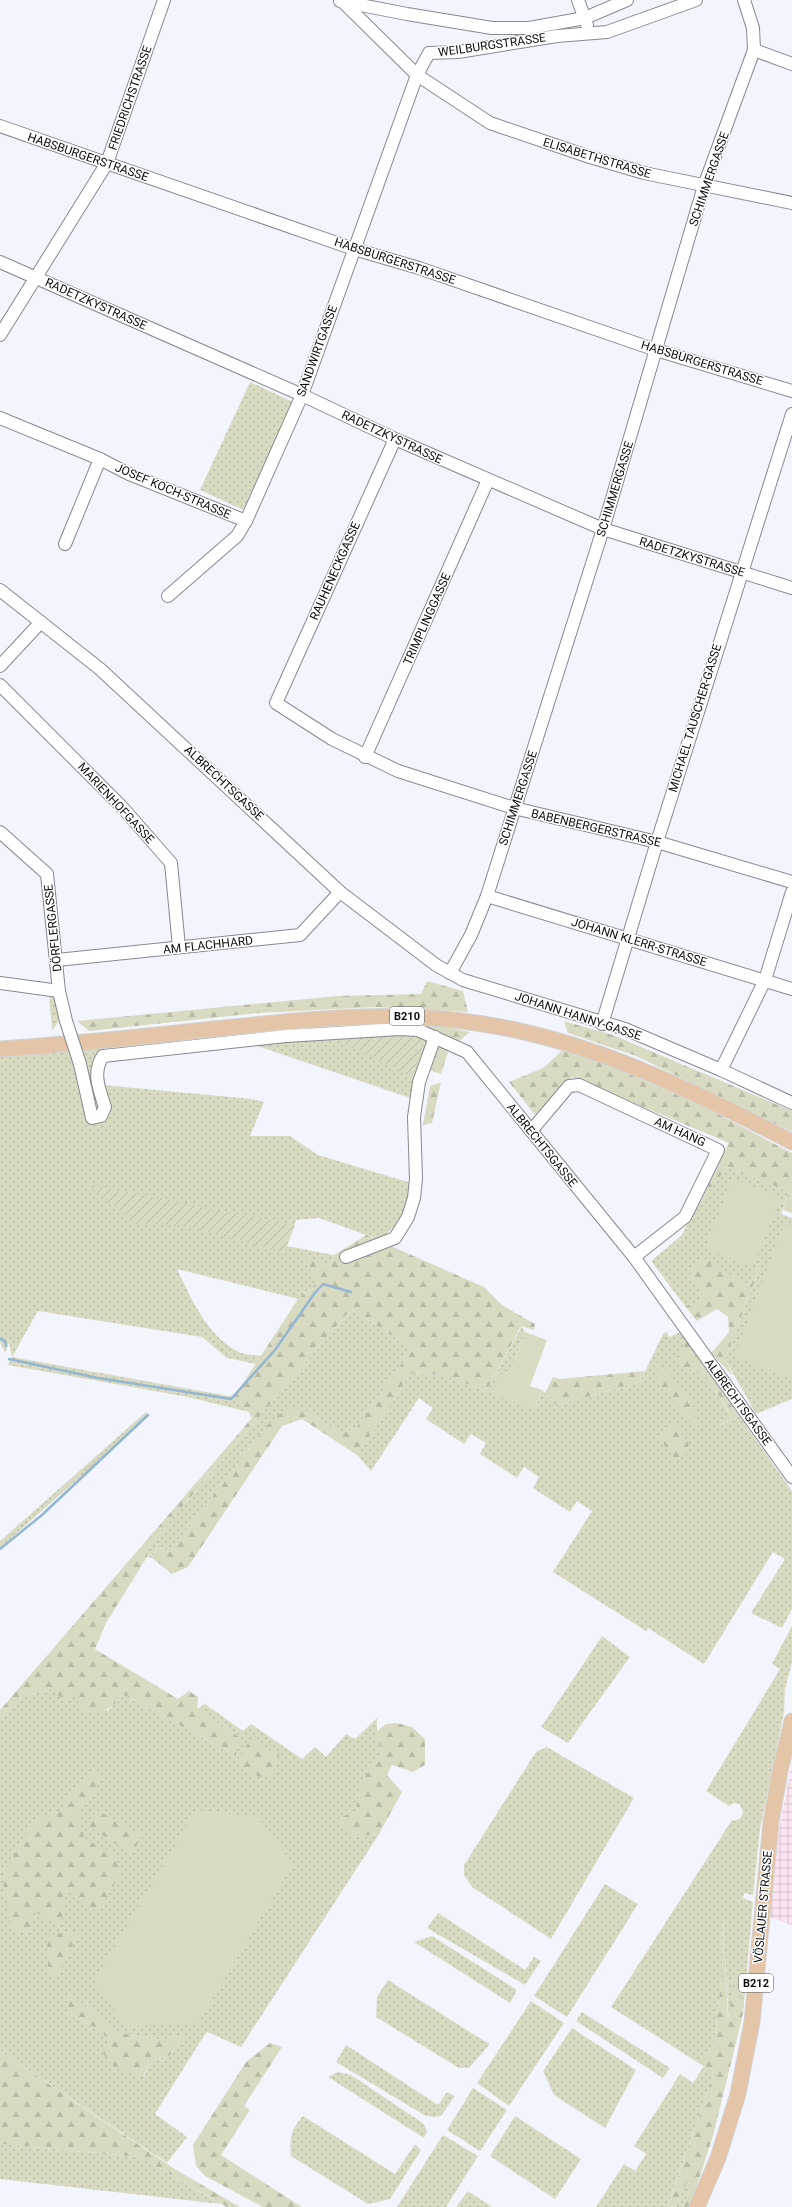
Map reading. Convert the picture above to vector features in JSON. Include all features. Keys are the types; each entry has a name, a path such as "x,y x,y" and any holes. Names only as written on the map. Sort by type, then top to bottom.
{"main road":[{"name":"B210","path":"0,1049 76,1043 333,1017 390,1016 450,1019 511,1029 594,1052 659,1077 792,1142"},
{"name":"VÖSLAUER STRASSE","path":"697,2207 731,2122 740,2087 752,2022 771,1822 780,1771 792,1721"}],"street":[{"name":"FRIEDRICHSTRASSE","path":"0,335 107,163 164,0"},
{"name":"WEILBURGSTRASSE","path":"339,0 407,14 492,28 529,28 585,18 628,0"},
{"name":"WEILBURGSTRASSE","path":"339,0 417,75 429,53 458,52 557,36 590,34 620,29 696,0"},
{"path":"578,0 590,34"},
{"name":"SCHIMMERGASSE","path":"450,973 472,935 486,896 603,529 704,186 754,50 753,28 744,0"},
{"path":"754,50 792,64"},
{"name":"ELISABETHSTRASSE","path":"417,75 490,123 590,157 644,173 792,203"},
{"name":"SANDWIRTGASSE","path":"168,596 237,536 246,522 302,395 417,75"},
{"name":"HABSBURGERSTRASSE","path":"0,126 354,249 418,268 656,350 792,390"},
{"name":"RADETZKYSTRASSE","path":"0,262 302,395 395,439 603,529 792,588"},
{"name":"MICHAEL TAUSCHER-GASSE","path":"602,1024 741,572 792,414"},
{"name":"JOSEF KOCH-STRASSE","path":"0,418 100,459 129,474 246,522"},
{"name":"RAUHENECKGASSE","path":"276,702 395,439"},
{"name":"JOSEF KOCH-STRASSE","path":"65,544 100,459"},
{"name":"TRIMPLINGGASSE","path":"365,757 488,480"},
{"name":"ALBRECHTSGASSE","path":"0,590 100,669 340,892 406,943 450,973"},
{"path":"0,666 41,622"},
{"name":"MARIENHOFGASSE","path":"0,685 122,807 170,863 179,948"},
{"name":"BABENBERGERSTRASSE","path":"276,702 332,739 365,757 398,772 514,808 657,842 792,882"},
{"name":"DÖRFLERGASSE","path":"0,832 47,874 59,991 66,1021 80,1064"},
{"name":"AM FLACHHARD","path":"57,960 300,935 340,892"},
{"path":"721,1070 765,980 792,892"},
{"name":"JOHANN KLERR-STRASSE","path":"486,896 629,938 792,989"},
{"name":"JOHANN HANNY-GASSE","path":"450,973 463,980 602,1024 625,1029 721,1070 792,1103"},
{"path":"0,983 59,991"},
{"name":"ALBRECHTSGASSE","path":"80,1064 92,1118 101,1116 105,1107 98,1084 97,1065 102,1056 348,1031 400,1028 418,1030 467,1052 634,1257 792,1477"},
{"path":"346,1257 395,1238 408,1217 414,1198 416,1179 414,1117 419,1082 435,1038"},
{"name":"AM HANG","path":"531,1131 569,1086 579,1084 718,1150 685,1217 634,1257"}],"shaded area":[{"path":"792,1762 792,1925 769,1917 779,1830"}],"green space":[{"path":"250,382 293,402 243,510 200,490"},
{"path":"427,981 463,991 468,1012 375,1007 259,1013 89,1031 77,1021 337,996 421,994"},
{"path":"49,993 55,994 61,1018 52,1031"},
{"path":"564,1021 613,1035 792,1111 792,1132 636,1056 568,1033"},
{"path":"349,1022 431,1024 410,1098 252,1044 103,1062 103,1085 252,1099 264,1102 250,1136 290,1136 318,1155 411,1183 410,1201 398,1222 380,1240 319,1218 296,1220 287,1246 334,1255 329,1266 304,1258 318,1282 298,1299 177,1269 195,1305 210,1328 219,1338 241,1353 262,1356 256,1364 227,1358 202,1337 38,1311 12,1357 9,1342 5,1353 0,1342 0,1055"},
{"path":"431,1024 470,1032 457,1043 428,1031"},
{"path":"416,1034 423,1040 421,1052 413,1077 326,1035"},
{"path":"439,1046 449,1049 441,1074 429,1070"},
{"path":"563,1050 616,1068 697,1103 792,1153 792,1213 783,1210 789,1192 727,1167 691,1215 729,1143 572,1077 535,1115 509,1082 543,1068"},
{"path":"441,1082 432,1123 423,1125 430,1086"},
{"path":"727,1167 789,1192 781,1214 792,1218 792,1399 756,1414 725,1359 764,1257 748,1285 690,1274 706,1300 685,1306 651,1261 682,1235 691,1215"},
{"path":"733,1178 781,1198 752,1268 705,1248"},
{"path":"87,1184 295,1225 284,1253 191,1227 134,1223"},
{"path":"784,1225 792,1228 792,1379 734,1357"},
{"path":"366,1235 484,1287 502,1305 535,1324 534,1330 521,1326 486,1391 443,1375 411,1373 357,1455 302,1419 282,1426 188,1567 172,1574 152,1558 158,1546 170,1552 269,1423 285,1410 303,1409 340,1433 356,1428 412,1349 351,1309 147,1548 147,1557 106,1623 95,1649 178,1699 189,1691 198,1697 197,1709 239,1737 236,1756 124,1695 108,1709 93,1713 78,1710 79,1696 63,1700 52,1689 23,1696 0,1722 0,1710 252,1418 249,1412 234,1397 298,1299 318,1282 303,1257 329,1266 334,1255"},
{"path":"765,1254 725,1359 733,1376 711,1353 729,1332 728,1317 717,1309 697,1321 685,1306 705,1300 690,1274 700,1257 748,1285"},
{"path":"351,1309 412,1349 356,1428 340,1433 303,1409 269,1423 170,1552 158,1546 152,1558 147,1557 147,1548"},
{"path":"522,1326 525,1332 509,1376 535,1410 542,1390 557,1405 640,1382 663,1334 666,1332 670,1337 680,1332 686,1340 675,1363 706,1376 729,1413 717,1427 739,1416 792,1491 792,1609 782,1628 751,1613 785,1559 773,1552 704,1664 648,1628 646,1631 553,1572 592,1511 577,1501 570,1512 533,1488 539,1477 524,1467 517,1478 480,1454 486,1443 471,1434 464,1444 426,1419 433,1408 419,1398 371,1471 357,1455 411,1373 443,1375 486,1391"},
{"path":"525,1332 547,1340 530,1386 542,1390 535,1410 492,1394 499,1373 509,1376"},
{"path":"686,1340 739,1416 716,1427 729,1412 706,1376 674,1363"},
{"path":"12,1357 234,1397 249,1412 188,1397 8,1365"},
{"path":"658,1360 691,1398 700,1433 658,1383"},
{"path":"645,1371 640,1382 557,1405 545,1393 553,1377 559,1379"},
{"path":"146,1412 150,1415 0,1548 0,1541"},
{"path":"675,1424 689,1444 685,1456 675,1461 660,1439 668,1427"},
{"path":"792,1626 792,1662 785,1689 784,1712 760,1829 753,1895 744,1893 743,1898 753,1902 743,2014 736,1964 729,2026 723,1919 722,1971 714,2045 697,2062 611,2007 732,1820 736,1820 742,1816 743,1811 739,1804 734,1803 729,1806 706,1791 780,1669 772,1664"},
{"path":"602,1636 630,1657 568,1743 541,1727"},
{"path":"52,1689 79,1696 108,1711 124,1695 236,1756 239,1737 197,1709 205,1704 243,1731 251,1724 302,1759 315,1747 326,1757 346,1734 355,1739 377,1718 377,1739 383,1753 360,1783 353,1837 379,1834 241,2047 207,2032 200,2042 155,2114 187,2137 167,2163 0,2051 0,1722 23,1696","holes":["68,1996 85,2011 88,2001 95,2015 120,2033 162,2040 185,2035 169,2056 150,2061 144,2077 108,2041 102,2031 67,2013"]},
{"path":"397,1723 412,1727 425,1739 425,1765 413,1772 392,1765 387,1775 402,1792 379,1834 353,1837 342,1830 337,1819 356,1811 360,1783 383,1753 377,1739 377,1731 386,1724"},
{"path":"255,1736 268,1750 280,1751 273,1775 263,1778 240,1769 243,1749"},
{"path":"547,1747 634,1798 551,1939 472,1887 464,1875 464,1865 536,1752"},
{"path":"101,1769 97,1790 77,1816 85,1839 113,1854 122,1872 97,1912 67,1891 60,1927 32,1910 28,1932 12,1931 2,1876 34,1820 58,1812 84,1778"},
{"path":"96,1810 143,1835 131,1854 87,1825"},
{"path":"196,1810 258,1817 293,1864 198,2023 126,2027 94,1981"},
{"path":"605,1884 638,1904 567,2017 534,1996"},
{"path":"723,1911 728,2022 736,1962 743,2014 713,2136 690,2207 684,2207 691,2184 687,2182 675,2207 668,2206 714,2072 697,2062 714,2045 722,1971"},
{"path":"438,1913 525,1970 534,1957 541,1961 525,1985 427,1928"},
{"path":"80,1931 56,1977 48,1970 47,1935"},
{"path":"432,1936 517,1990 510,2003 414,1942"},
{"path":"388,1980 490,2044 469,2068 459,2068 376,2017 377,1997"},
{"path":"68,1996 85,2010 88,2001 95,2015 120,2033 162,2040 186,2034 169,2056 150,2061 143,2077 115,2068 103,2053 108,2041 102,2031 67,2013"},
{"path":"531,2001 564,2023 509,2106 477,2083"},
{"path":"582,2012 670,2068 663,2078 576,2021"},
{"path":"572,2028 636,2070 605,2128 554,2095 543,2071"},
{"path":"270,2043 282,2047 244,2106 250,2110 221,2155 302,2207 263,2207 205,2176 196,2166 193,2145 246,2062"},
{"path":"346,2045 438,2105 447,2092 455,2096 441,2116 433,2117 424,2115 336,2062"},
{"path":"0,2051 173,2168 240,2207 227,2207 140,2157 0,2144"},
{"path":"704,2066 714,2072 668,2205 671,2207 596,2207 624,2164 635,2171 646,2154 634,2146 680,2074 693,2083"},
{"path":"338,2072 351,2075 424,2124 427,2132 424,2138 328,2077"},
{"path":"473,2088 507,2110 480,2151 447,2130"},
{"path":"303,2116 395,2174 415,2144 421,2150 390,2199 368,2204 291,2156 293,2130"},
{"path":"515,2116 581,2159 555,2199 490,2156"},
{"path":"443,2135 478,2156 446,2207 397,2207"},
{"path":"0,2144 140,2157 221,2204 0,2179"},
{"path":"687,2182 691,2184 684,2207 675,2207"},
{"path":"468,2191 492,2207 456,2207"}],"waterway":[{"path":"9,1359 98,1378 231,1399 275,1350 314,1294 323,1284 351,1292"},
{"path":"0,1339 5,1341 6,1346"},
{"path":"0,1549 42,1515 148,1415"}]}
